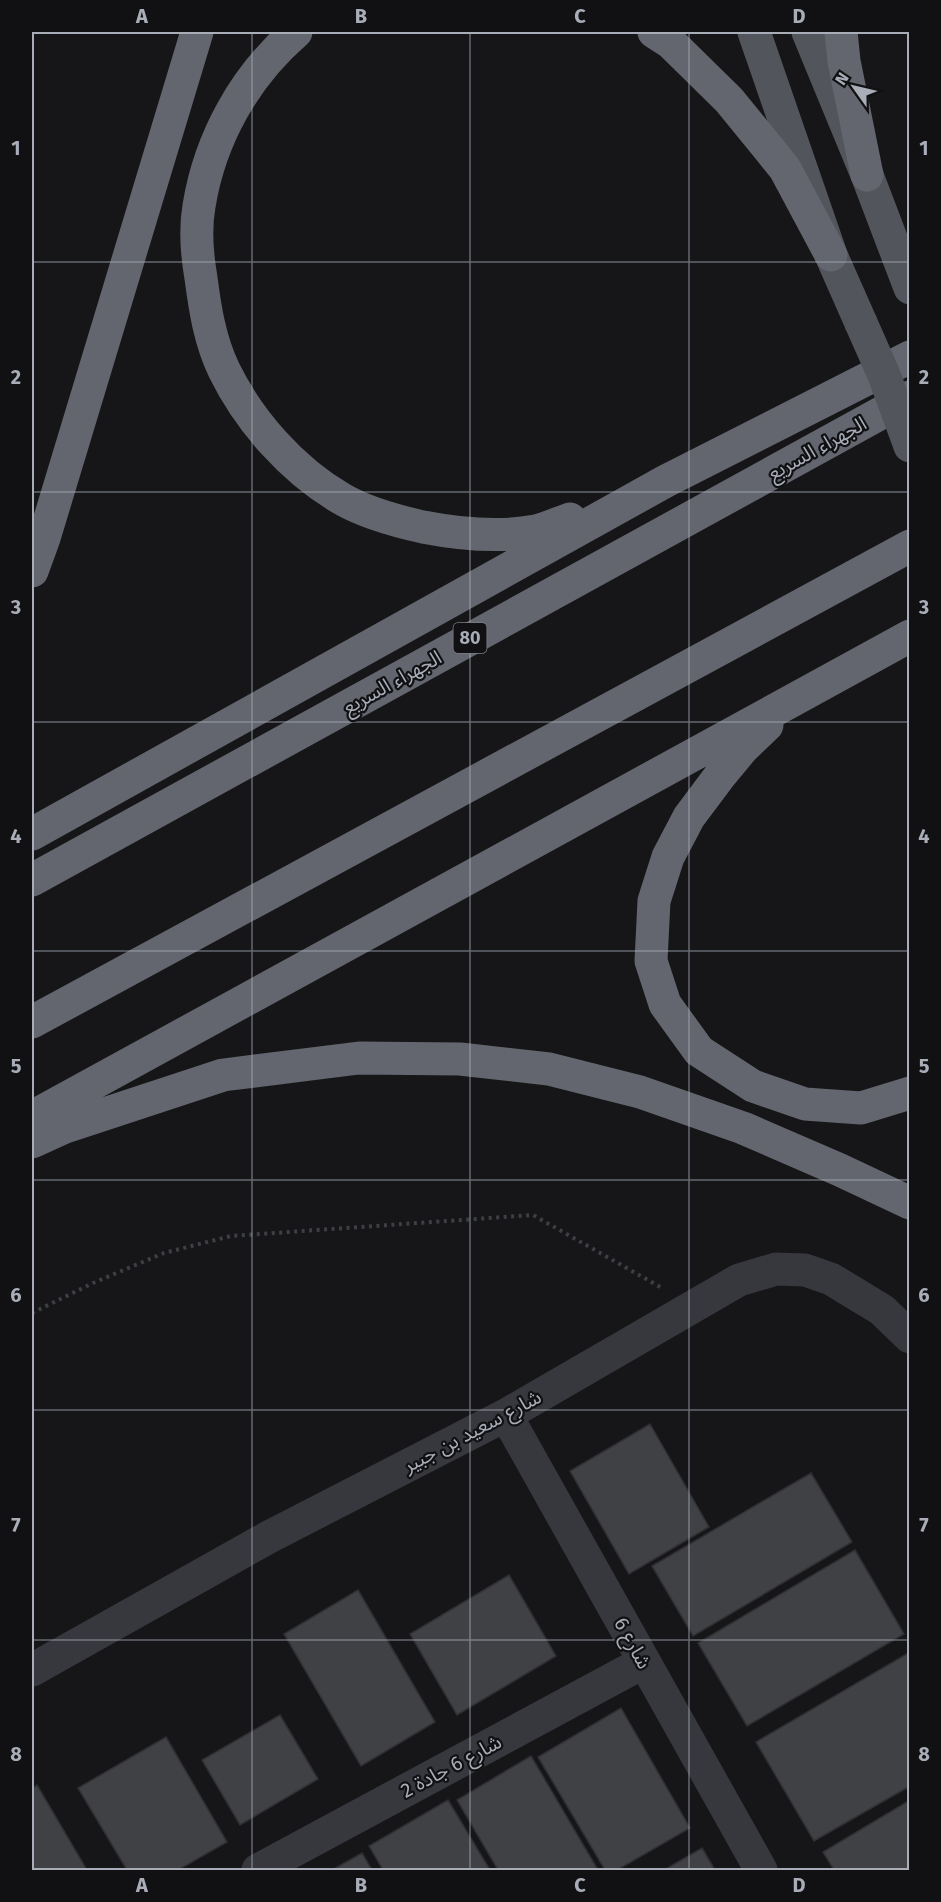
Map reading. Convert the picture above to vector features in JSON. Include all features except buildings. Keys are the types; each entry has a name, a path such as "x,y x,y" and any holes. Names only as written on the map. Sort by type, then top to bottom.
{"highway":[{"path":"32,571 48,528 197,32"},
{"path":"296,32 260,68 229,116 216,144 198,207 197,255 205,308 213,340 224,370 250,413 281,451 309,476 342,499 408,524 443,531 505,534 537,531 666,481"},
{"path":"654,32 671,43 729,100 769,148 785,169 831,255"},
{"path":"841,32 844,62 867,175"},
{"path":"32,834 666,481 909,357"},
{"name":"الجهراء السريع","path":"32,880 909,397"},
{"path":"32,1022 909,546"},
{"path":"32,1117 909,636"},
{"path":"795,698 743,748 690,817 668,857 654,901 651,961 665,1004 699,1051 753,1086 805,1104 861,1108 909,1093"},
{"path":"32,1142 65,1127 223,1075 359,1058 460,1059 549,1069 640,1092 743,1128 909,1203"}],"main road":[{"path":"754,32 831,255 884,375 909,446"},
{"path":"808,32 867,175 909,288"}],"street":[{"name":"شارع سعيد بن جبير","path":"32,1670 269,1538 506,1415 739,1280 776,1269 805,1270 831,1279 874,1304 909,1337"},
{"name":"شارع 6","path":"506,1415 761,1870"},
{"name":"شارع 6 جادة 2","path":"258,1870 644,1662"}],"path":[{"path":"32,1313 93,1283 164,1253 231,1236 533,1215 694,1306"}]}
